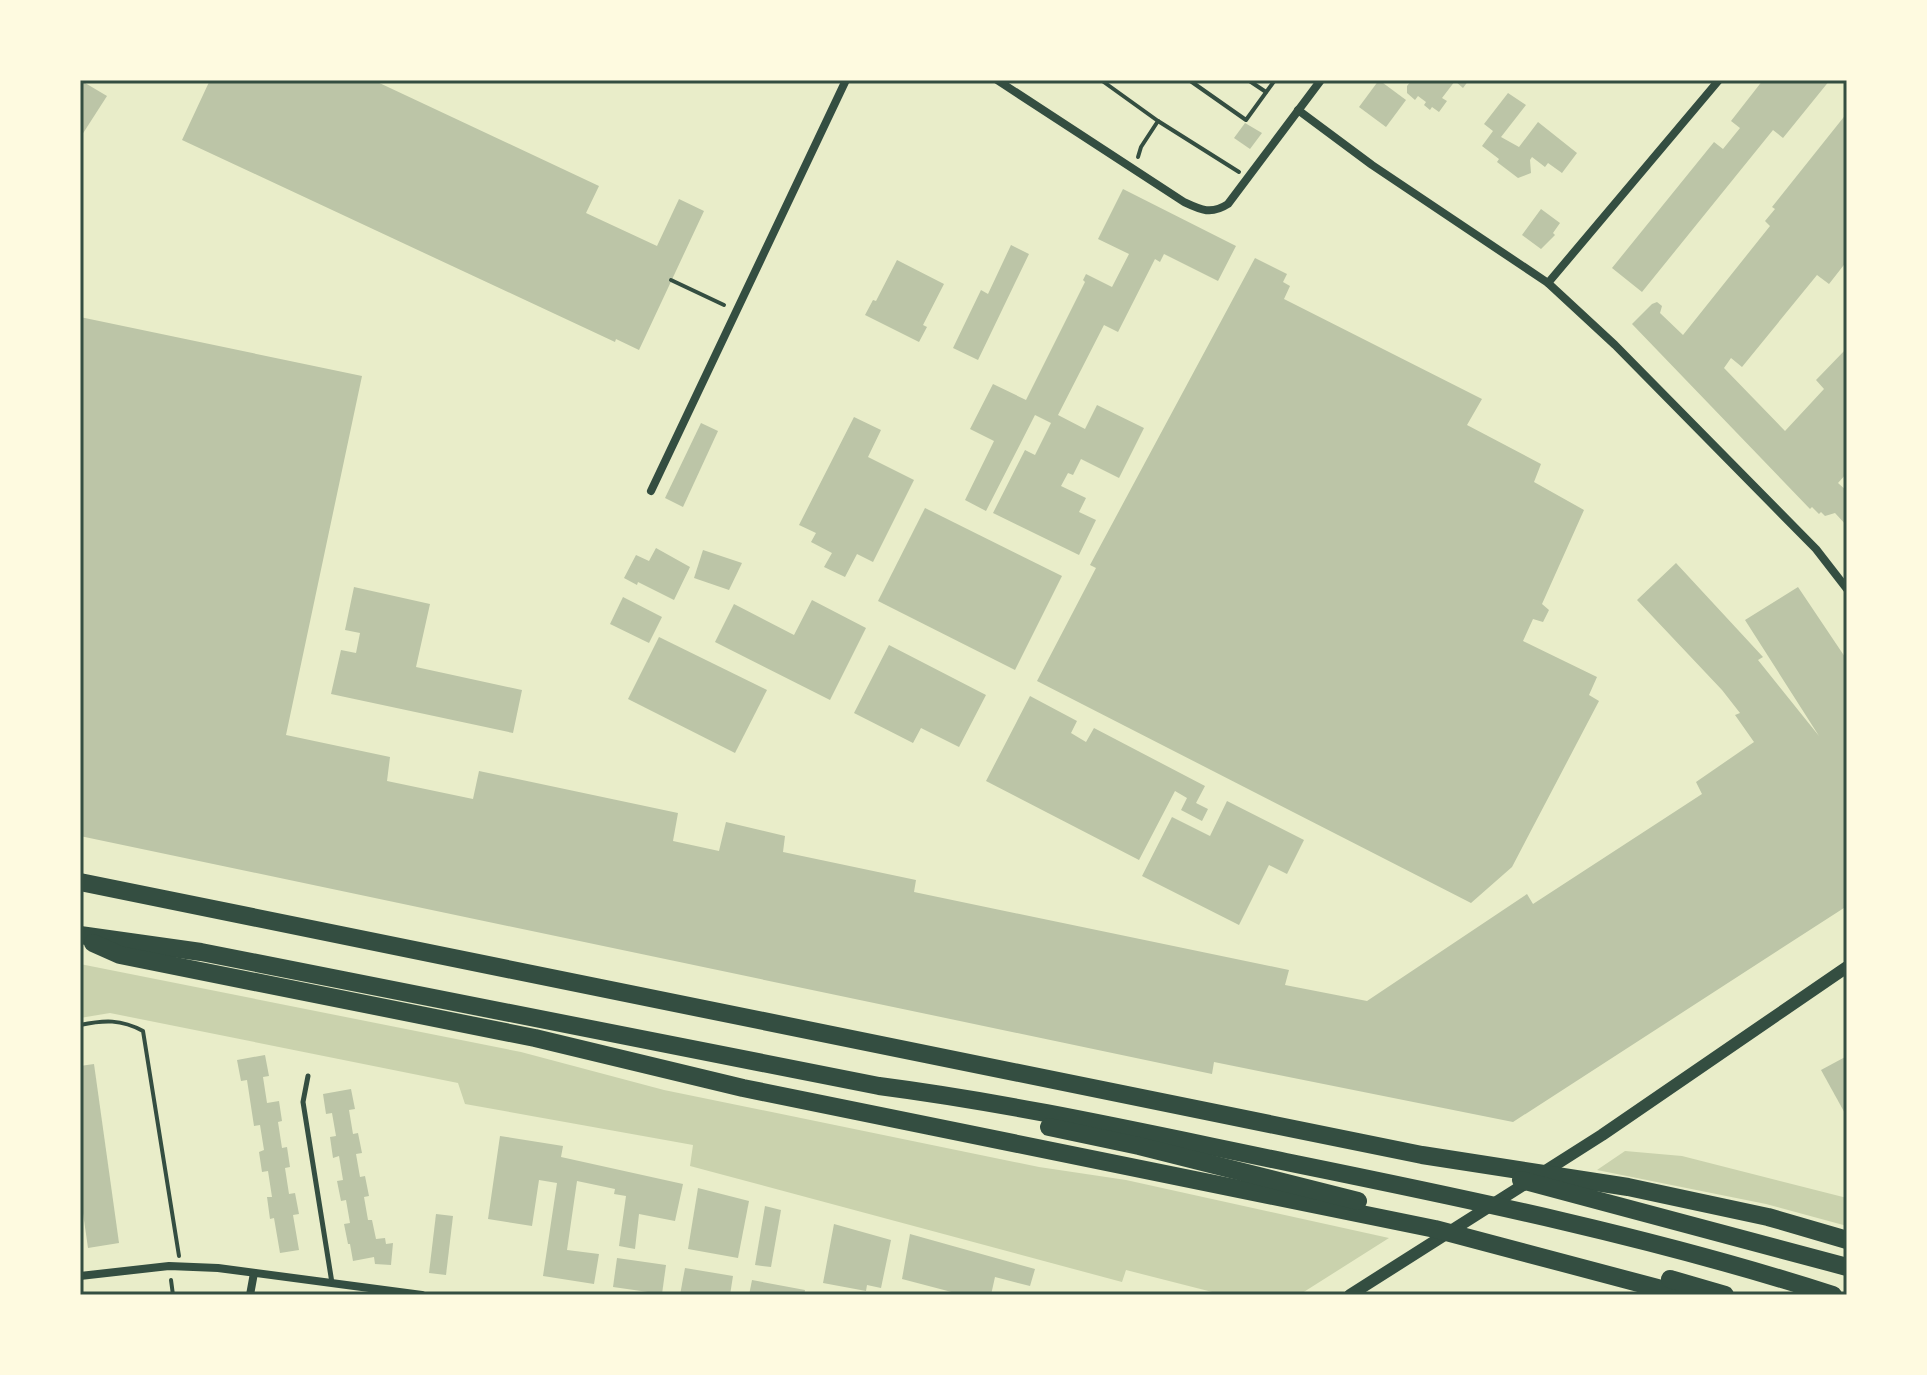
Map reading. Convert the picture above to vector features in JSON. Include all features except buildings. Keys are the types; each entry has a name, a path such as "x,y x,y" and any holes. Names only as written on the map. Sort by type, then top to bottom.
{"highway":[{"path":"80,882 1422,1155 1628,1187 1768,1217 1847,1240"},
{"path":"80,936 201,952 879,1086 962,1097 1050,1114 1562,1220 1702,1254 1833,1295"},
{"path":"80,936 120,955 535,1038 743,1088 1435,1229 1684,1295"},
{"path":"879,1086 913,1099 1139,1146 1484,1230 1725,1295"},
{"path":"1422,1155 1847,1267"}],"street":[{"path":"651,491 846,80"},
{"path":"997,80 1203,211 1218,210 1228,204 1321,80"},
{"path":"1548,283 1719,80"},
{"path":"1298,110 1372,165 1548,283 1615,345 1816,549 1847,589"},
{"path":"1350,1295 1602,1135 1847,967"},
{"path":"80,1276 181,1266 422,1295"},
{"path":"250,1295 254,1273"}],"lane":[{"path":"308,1076 303,1102 332,1283"}],"path":[{"path":"1101,80 1158,121 1248,177"},
{"path":"1189,80 1246,120 1275,80"},
{"path":"1248,80 1266,92"},
{"path":"1135,169 1141,147 1158,121"},
{"path":"671,280 737,312"},
{"path":"80,1025 106,1020 127,1022 143,1031 181,1266"}],"green space":[{"path":"80,964 521,1052 664,1090 1039,1167 1126,1180 1389,1238 1299,1295 1224,1295 1126,1270 1122,1282 690,1166 693,1145 465,1104 458,1083 110,1013 80,1018"},
{"path":"1625,1151 1682,1156 1847,1198 1847,1226 1766,1204 1597,1170"}]}
